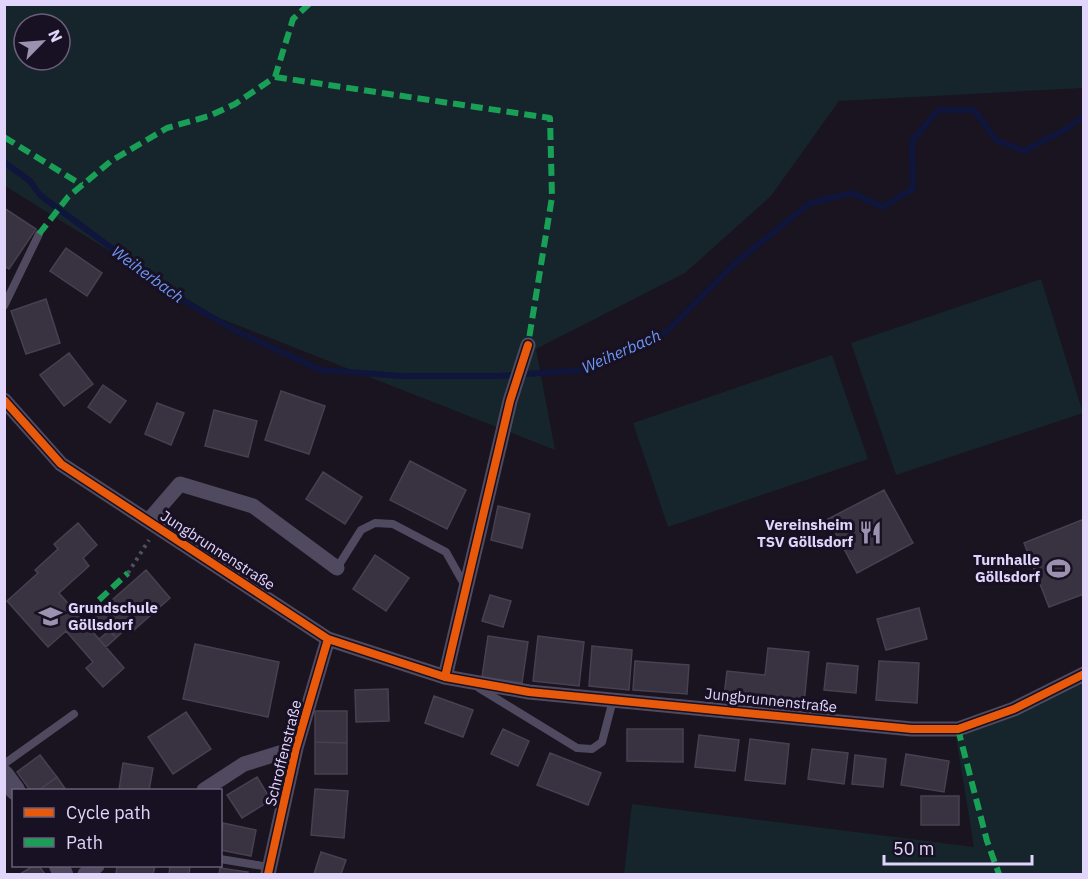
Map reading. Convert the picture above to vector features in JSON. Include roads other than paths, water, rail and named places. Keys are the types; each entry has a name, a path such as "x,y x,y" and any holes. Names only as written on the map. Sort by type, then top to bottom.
{"street":[{"path":"445,676 510,401 528,345"},
{"name":"Jungbrunnenstraße","path":"4,400 61,464 328,639 473,684 912,729 958,729 1014,709 1083,674"},
{"name":"Jungbrunnenstraße","path":"153,524 180,484 253,506 337,568"},
{"name":"Schroffenstraße","path":"268,871 296,748 328,639"},
{"path":"206,789 244,764 296,748"},
{"path":"4,775 14,789"}],"lane":[{"path":"4,306 39,234"},
{"path":"337,568 361,530 375,523 393,524 446,552 457,567 466,588"},
{"name":"Jungbrunnenstraße","path":"473,684 577,748 592,749 602,742 613,699"},
{"path":"4,764 74,714"},
{"path":"222,860 268,871"}],"waterway":[{"name":"Weiherbach","path":"4,162 30,181 40,195 176,296 234,330 321,370 401,376 498,376 584,370 666,332 734,264 810,203 852,193 882,207 913,189 912,141 938,110 974,110 996,140 1024,151 1066,129 1084,116"}],"place":[{"name":"Vereinsheim TSV Göllsdorf","path":"871,533"},
{"name":"Turnhalle Göllsdorf","path":"1058,568"},
{"name":"Grundschule Göllsdorf","path":"50,616"}]}
